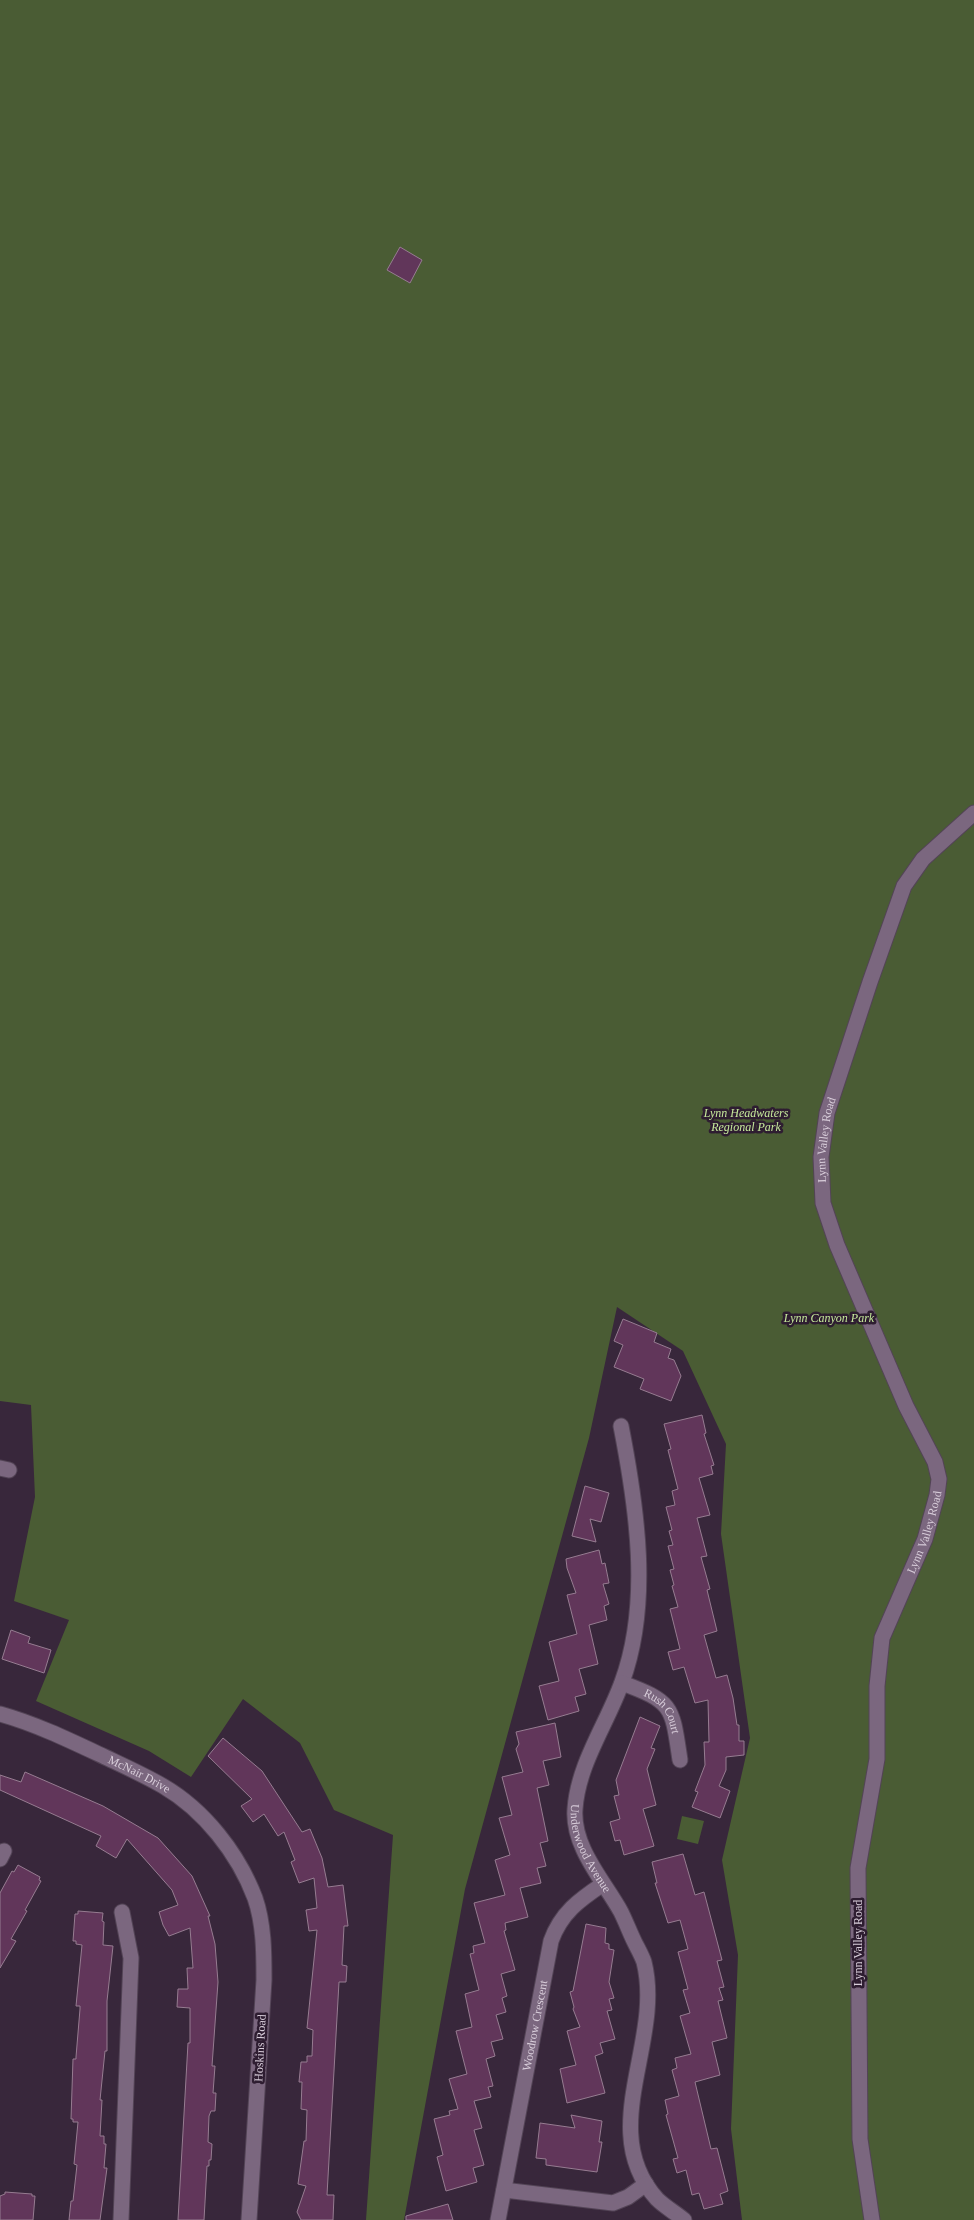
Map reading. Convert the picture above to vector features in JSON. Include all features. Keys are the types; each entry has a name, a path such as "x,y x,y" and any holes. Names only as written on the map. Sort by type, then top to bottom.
{"street":[{"name":"Lynn Valley Road","path":"872,2220 860,2139 858,1868 877,1760 877,1686 882,1638 926,1539 938,1495 938,1479 935,1462 906,1406 836,1245 823,1202 821,1157 827,1113 904,886 923,859 974,813"},
{"name":"Underwood Avenue","path":"621,1426 632,1480 639,1586 637,1620 632,1651 622,1683 578,1786 575,1810 576,1829 644,1961 649,2007 630,2112 629,2133 631,2150 636,2166 658,2200 684,2220"},
{"name":"Rush Court","path":"622,1683 651,1694 662,1702 671,1714 680,1760"},
{"name":"McNair Drive","path":"0,1714 48,1731 164,1786 206,1820 230,1851 246,1879"},
{"name":"Hoskins Road","path":"246,1879 255,1898 264,1945 264,1980 250,2220"},
{"name":"Woodrow Crescent","path":"498,2220 551,1941 563,1915 603,1884"},
{"path":"121,2220 131,1958 122,1912"},
{"path":"504,2190 613,2203 628,2197 646,2184"}],"green space":[{"path":"0,0 974,0 974,2220 742,2220 731,2129 738,1955 722,1860 750,1738 721,1534 726,1444 683,1351 617,1307 589,1438 465,1889 404,2220 366,2220 393,1835 334,1810 300,1743 243,1699 191,1777 149,1751 36,1701 69,1620 14,1601 35,1497 31,1405 0,1401"},
{"path":"682,1816 704,1821 698,1844 677,1839"}],"building":[{"path":"400,247 422,260 410,283 387,270"},
{"path":"623,1319 657,1333 654,1342 671,1349 668,1358 674,1360 681,1376 671,1401 640,1389 644,1379 614,1367 623,1345 614,1341"},
{"path":"702,1415 706,1433 704,1434 714,1465 711,1466 713,1474 699,1478 710,1515 697,1518 707,1556 701,1557 710,1589 707,1590 717,1631 704,1635 716,1678 727,1675 737,1725 739,1725 739,1741 744,1741 744,1755 726,1757 726,1770 719,1786 730,1791 720,1818 692,1807 698,1792 695,1791 705,1765 704,1742 709,1742 708,1700 695,1703 684,1667 673,1670 668,1652 680,1649 670,1609 678,1607 670,1570 674,1569 668,1546 673,1545 669,1531 672,1530 666,1507 675,1505 672,1491 678,1489 668,1450 671,1449 664,1424"},
{"path":"585,1486 609,1493 601,1522 590,1519 596,1542 572,1536"},
{"path":"599,1550 602,1564 605,1563 609,1583 603,1584 609,1604 604,1606 607,1620 589,1625 598,1664 579,1669 586,1694 575,1697 579,1711 548,1720 539,1686 559,1681 549,1642 577,1634 567,1595 576,1593 567,1568 566,1559"},
{"path":"11,1630 30,1637 28,1643 51,1650 44,1673 2,1659"},
{"path":"640,1717 660,1726 651,1748 655,1749 647,1769 656,1805 643,1809 654,1846 624,1855 620,1840 615,1841 610,1822 620,1819 614,1796 619,1795 616,1780"},
{"path":"555,1723 561,1757 543,1761 549,1785 537,1788 548,1841 540,1843 546,1866 537,1868 541,1883 520,1888 528,1917 505,1923 506,1930 504,1931 515,1970 501,1974 507,1996 502,1998 506,2012 496,2015 503,2039 491,2042 495,2056 486,2059 493,2086 488,2087 491,2097 474,2101 482,2128 474,2130 484,2165 473,2168 477,2182 446,2191 437,2157 443,2155 434,2119 450,2115 449,2111 458,2109 449,2079 467,2074 456,2031 472,2027 465,1994 479,1990 470,1954 474,1953 473,1946 485,1943 474,1903 505,1895 495,1860 510,1855 499,1818 512,1815 502,1777 523,1772 516,1749 519,1744 516,1732"},
{"path":"223,1738 262,1771 302,1832 310,1829 322,1858 328,1887 343,1885 348,1926 344,1926 342,1965 347,1966 346,1982 339,1982 327,2195 334,2195 333,2220 301,2220 297,2212 306,2186 298,2184 304,2141 306,2141 307,2110 301,2109 302,2082 299,2082 301,2062 307,2062 307,2056 312,2056 313,2030 307,2028 317,1930 309,1931 306,1910 317,1908 314,1878 299,1883 291,1862 295,1860 284,1832 278,1836 264,1814 253,1822 241,1806 252,1799 208,1756"},
{"path":"25,1772 103,1806 158,1838 192,1876 210,1916 208,1916 215,1944 218,1982 212,2066 215,2066 213,2093 216,2093 215,2111 211,2111 209,2116 208,2142 212,2144 211,2160 209,2160 209,2166 207,2166 204,2220 178,2220 188,2043 190,2043 190,2008 177,2007 178,1989 188,1989 187,1968 193,1968 190,1928 169,1936 159,1912 178,1905 172,1890 127,1839 116,1858 96,1846 101,1836 0,1790 0,1775 21,1782"},
{"path":"683,1854 695,1895 704,1892 722,1960 717,1961 724,1987 719,1988 723,2000 718,2001 727,2038 712,2042 720,2075 695,2082 711,2149 717,2148 728,2191 720,2194 723,2204 704,2209 699,2193 692,2195 686,2170 677,2173 673,2159 678,2158 666,2115 668,2114 665,2100 679,2096 672,2070 677,2068 675,2058 691,2054 680,2016 690,2013 683,1990 688,1989 678,1952 688,1949 680,1920 668,1923 655,1883 657,1883 652,1862"},
{"path":"18,1865 40,1877 39,1880 41,1881 11,1939 16,1941 0,1968 0,1893 12,1871 14,1872"},
{"path":"78,1911 103,1913 103,1945 113,1946 107,2001 107,2051 105,2051 100,2100 102,2100 100,2136 104,2136 104,2144 106,2144 104,2168 107,2168 100,2220 69,2220 77,2165 74,2164 78,2122 73,2122 73,2119 71,2119 73,2059 76,2059 80,2009 80,2006 76,2006 82,1945 76,1944 76,1941 73,1941 75,1914 78,1914"},
{"path":"586,1924 606,1928 605,1943 609,1944 609,1949 614,1950 609,1982 614,1998 609,1999 612,2010 607,2011 615,2039 600,2043 603,2053 595,2056 605,2093 567,2103 560,2069 576,2065 567,2031 580,2027 573,2009 570,1992 573,1991"},
{"path":"571,2115 602,2121 599,2142 602,2142 597,2172 546,2165 546,2159 536,2158 540,2123 575,2128"},
{"path":"5,2192 32,2194 32,2196 35,2196 33,2220 0,2220 0,2196 5,2194"},
{"path":"448,2204 453,2220 406,2220 406,2216"}],"park label":[{"name":"Lynn Headwaters Regional Park","path":"746,1120"},
{"name":"Lynn Canyon Park","path":"829,1318"}]}
